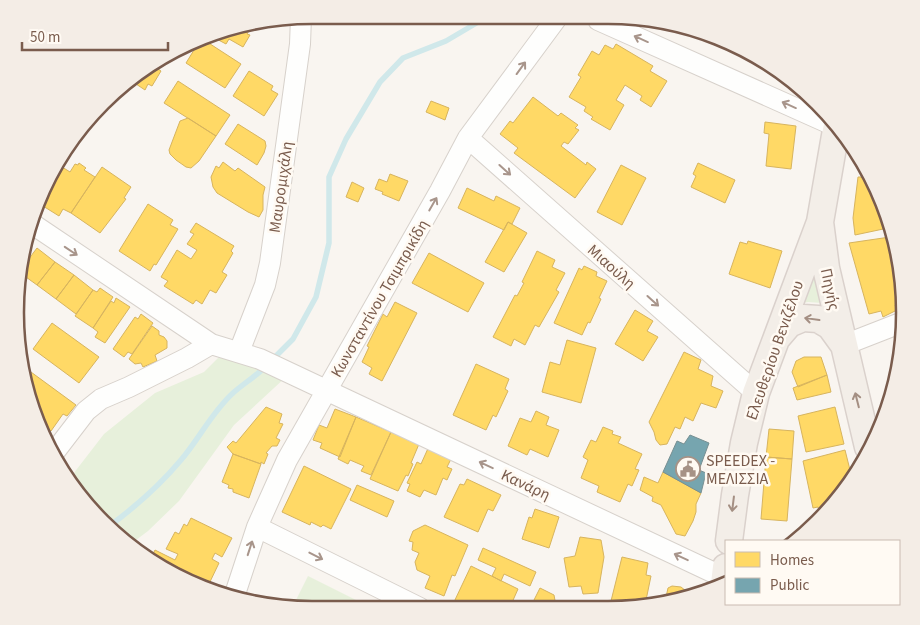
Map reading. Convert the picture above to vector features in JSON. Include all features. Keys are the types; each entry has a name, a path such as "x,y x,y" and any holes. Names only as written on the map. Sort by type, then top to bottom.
{"main road":[{"name":"Πηγής","path":"835,135 820,222 826,268 866,440"},
{"name":"Ελευθερίου Βενιζέλου","path":"729,540 734,495 756,393 820,222"},
{"path":"776,339 789,324 803,318 818,319 830,326 844,345"}],"street":[{"name":"Μαυρομιχάλη","path":"239,352 265,285 270,263 300,44 301,24"},
{"name":"Κωνσταντίνου Τσιμπρικίδη","path":"236,590 257,526 287,460 326,390 440,191 468,138 552,24"},
{"path":"607,24 824,121"},
{"name":"Μιαούλη","path":"468,138 756,393"},
{"name":"Κανάρη","path":"37,228 211,344 260,359 725,576"},
{"path":"844,345 896,325"},
{"path":"58,448 86,411 101,399 129,387 211,344"},
{"path":"257,526 406,601"}],"green space":[{"path":"813,261 822,303 808,302 797,304"},
{"path":"222,354 287,376 234,425 179,501 135,541 108,517 73,474 104,434 155,393 204,372"},
{"path":"308,576 358,601 312,601 296,601"}],"building: Homes":[{"path":"249,31 247,34 250,35 243,47 229,39 226,44 218,40"},
{"path":"209,43 241,64 225,88 186,63 194,50"},
{"path":"616,44 653,66 650,71 667,81 651,107 640,100 642,96 625,85 616,100 624,105 610,130 591,119 593,117 584,111 586,107 569,97 581,77 578,75 592,51 599,55 605,45 613,49"},
{"path":"159,68 161,71 152,86 148,84 145,90 136,84"},
{"path":"249,71 273,86 271,90 278,94 264,116 233,96"},
{"path":"178,81 230,115 216,136 164,103"},
{"path":"533,97 558,116 561,113 578,125 575,128 579,130 568,144 564,142 561,146 586,165 587,162 596,169 575,198 514,153 518,148 500,134 510,121 513,123"},
{"path":"431,101 449,108 445,120 426,112"},
{"path":"188,118 216,136 199,161 191,168 176,160 169,150 180,121"},
{"path":"765,122 796,126 791,169 766,166 769,134 764,133"},
{"path":"238,124 265,141 264,153 257,165 225,144"},
{"path":"223,162 235,171 238,168 265,187 263,210 259,217 217,193 213,187 211,177 216,166 219,168"},
{"path":"79,163 86,168 84,170 95,177 71,213 63,209 59,216 44,207 62,167 70,172 75,164 78,165"},
{"path":"698,163 735,180 725,203 691,187 696,176 693,174"},
{"path":"621,165 646,178 622,225 597,212"},
{"path":"102,167 131,187 124,198 126,199 100,233 71,213"},
{"path":"390,174 408,181 399,201 375,189 379,179 387,182"},
{"path":"858,177 862,177 883,229 855,235 853,218"},
{"path":"352,182 364,188 358,202 346,197"},
{"path":"467,188 494,201 496,196 520,208 512,224 508,222 504,230 458,208"},
{"path":"148,204 173,220 170,225 178,229 156,265 154,264 150,271 119,251"},
{"path":"508,222 527,233 504,272 485,262"},
{"path":"196,223 234,246 231,251 233,253 222,272 227,275 216,293 210,290 202,304 196,300 193,304 164,286 168,281 161,277 177,250 191,259 197,250 187,244 194,234 190,232"},
{"path":"886,238 894,275 896,310 883,317 881,311 869,314 849,243"},
{"path":"748,241 782,251 770,288 729,274 740,242 747,244"},
{"path":"37,248 55,262 37,285 26,277 28,259"},
{"path":"537,251 555,260 552,267 565,273 556,290 559,292 539,327 535,325 525,345 514,339 511,346 493,337 515,295 517,296 524,283 522,282"},
{"path":"429,253 484,283 468,312 412,283"},
{"path":"55,262 74,275 56,299 37,285"},
{"path":"584,266 597,272 596,276 607,281 590,323 588,322 582,335 554,323 579,268 582,270"},
{"path":"74,275 93,290 76,314 56,299"},
{"path":"100,288 113,297 93,328 75,316 93,290 97,292"},
{"path":"116,298 130,307 105,343 95,337 98,332 93,328 111,301 114,303"},
{"path":"395,302 417,313 382,381 369,374 372,368 362,362 369,347 367,346 383,314 387,317"},
{"path":"635,310 653,321 647,331 658,337 643,361 615,344"},
{"path":"141,314 153,323 132,354 128,352 124,357 113,349 135,317 138,319"},
{"path":"52,323 99,357 79,383 33,349"},
{"path":"152,326 167,341 167,348 155,355 157,361 143,367 141,363 135,364 129,359"},
{"path":"567,340 596,348 581,403 542,392 550,362 560,365"},
{"path":"684,352 701,360 698,369 713,376 711,386 723,391 716,408 701,403 693,421 685,417 680,429 675,427 667,444 660,445 649,422"},
{"path":"804,357 821,357 827,375 798,387 792,372 796,361"},
{"path":"476,364 509,379 505,389 508,391 496,417 493,415 486,430 453,415"},
{"path":"30,371 76,405 67,416 63,414 51,431 39,405"},
{"path":"827,375 831,392 797,400 793,388"},
{"path":"266,407 282,414 279,423 283,424 276,438 280,440 277,446 272,446 266,453 268,454 264,464 233,454 227,447 233,441 236,443"},
{"path":"835,407 844,444 806,452 798,416"},
{"path":"335,409 356,417 340,457 320,448 322,443 313,440 319,425 327,428"},
{"path":"536,411 549,417 546,425 559,430 548,457 530,449 527,455 508,446 520,418 531,422"},
{"path":"356,417 391,432 371,475 361,471 364,466 350,460 348,464 338,459"},
{"path":"603,427 613,431 612,434 621,437 618,443 642,454 635,469 639,470 632,486 628,484 620,502 597,492 599,486 581,478 588,460 583,457 591,440 596,442"},
{"path":"769,429 794,431 792,459 766,457"},
{"path":"391,432 419,444 408,476 406,475 398,491 370,479"},
{"path":"430,444 453,455 447,467 452,469 447,480 443,478 436,495 424,490 420,497 407,491 410,484 407,483 417,462 421,464"},
{"path":"845,450 850,470 819,510 818,507 813,508 803,461"},
{"path":"233,454 261,464 249,498 233,492 233,489 228,488 229,485 222,482"},
{"path":"766,457 792,459 787,521 761,519"},
{"path":"304,466 351,489 331,529 311,522 310,525 282,512"},
{"path":"663,472 701,493 696,504 693,521 685,536 676,534 661,505 652,501 653,497 640,490 644,477 658,483"},
{"path":"467,479 501,495 493,511 488,509 478,532 444,517 460,484 464,485"},
{"path":"357,485 394,501 387,517 350,500"},
{"path":"535,509 559,517 549,548 522,539 529,517 532,518"},
{"path":"191,518 232,538 222,557 215,553 212,559 219,563 210,582 168,563 153,554 155,550 175,560 178,554 166,549 175,532 179,534 184,524 187,526"},
{"path":"425,525 468,545 455,576 452,575 444,596 425,588 430,576 417,570 415,562 419,553 412,550 413,542 409,541 413,531"},
{"path":"580,537 601,540 604,557 598,593 583,594 581,586 569,587 564,558 575,556"},
{"path":"483,548 536,572 530,586 504,574 501,581 492,576 496,568 478,560"},
{"path":"622,557 648,563 646,575 651,576 646,599 611,601"},
{"path":"471,566 518,589 513,601 454,601"},
{"path":"672,586 681,587 685,590 666,595 668,588"},
{"path":"540,588 554,595 555,601 534,601"}],"building: Public":[{"path":"690,435 709,443 699,470 706,473 701,493 663,472 677,441 684,444"}],"waterway":[{"path":"272,360 293,339 316,297 329,243 329,177 346,139 380,82 403,58 446,41 475,24"},
{"path":"114,522 156,487 173,469 188,452 225,400 265,367"}],"place":[{"name":"SPEEDEX - ΜΕΛΙΣΣΙΑ","path":"688,469"}]}
